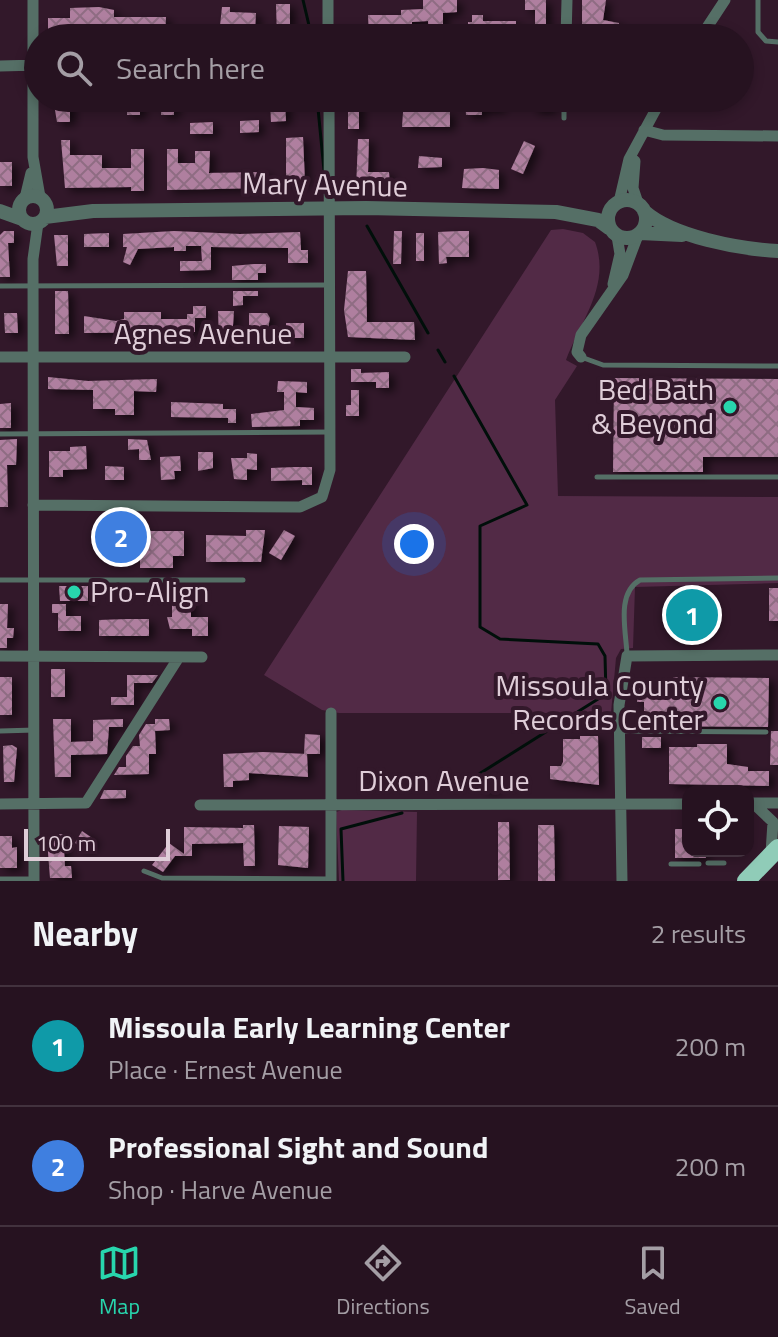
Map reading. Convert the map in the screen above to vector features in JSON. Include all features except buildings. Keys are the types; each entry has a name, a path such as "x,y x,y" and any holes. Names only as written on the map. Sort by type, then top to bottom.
{"highway":[{"path":"746,881 774,852"}],"street":[{"path":"33,0 34,24"},
{"path":"328,0 328,24"},
{"path":"566,24 567,0"},
{"path":"709,24 725,0"},
{"path":"0,66 24,65"},
{"path":"34,112 34,880"},
{"path":"33,505 300,507 322,497 330,470 331,432 329,112"},
{"path":"612,288 620,254 607,216 616,203 629,159 654,112"},
{"path":"644,130 663,135 778,136"},
{"path":"581,357 576,345 623,275 646,223 633,180 636,153 644,130"},
{"path":"616,203 641,207 695,235"},
{"name":"Mary Avenue","path":"33,210 556,212 616,203"},
{"path":"0,209 33,210"},
{"name":"Mary Avenue","path":"556,212 598,220 613,232"},
{"path":"613,232 628,239 639,234 695,235 778,251"},
{"name":"Agnes Avenue","path":"0,357 405,357"},
{"path":"622,881 619,705 627,656 778,655"},
{"path":"0,656 202,657"},
{"path":"0,804 86,803 179,657"},
{"path":"331,713 331,880"},
{"path":"754,803 778,803"},
{"name":"Dixon Avenue","path":"200,805 682,804"},
{"path":"754,806 773,822 774,852"}],"lane":[{"path":"758,0 761,38 778,42"},
{"path":"564,112 564,118"},
{"path":"0,286 331,285"},
{"path":"581,357 603,365 778,366"},
{"path":"0,434 331,432"},
{"path":"597,477 778,477"},
{"path":"627,656 625,607 631,585 649,579 778,578"},
{"path":"0,580 243,580"},
{"path":"0,731 35,730"},
{"path":"619,731 766,732"},
{"path":"708,863 724,863"},
{"path":"671,864 699,864"},
{"path":"144,871 162,878 331,880"},
{"path":"0,879 34,880"}],"shaded area":[{"path":"551,230 583,233 595,242 599,273 592,302 566,360 577,366 555,400 558,496 778,497 778,583 635,587 633,648 621,649 616,658 611,713 339,713 322,710 264,675"},
{"path":"336,812 417,812 416,881 339,881"}],"waterway":[{"path":"303,0 309,24"},
{"path":"318,112 324,170"},
{"path":"338,182 351,198"},
{"path":"367,226 428,333"},
{"path":"438,350 445,362"},
{"path":"452,791 606,694 605,656 598,644 500,639 480,627 480,526 527,505 454,376"},
{"path":"343,881 341,829 402,813"}],"place":[{"name":"Bed Bath & Beyond","path":"730,407"},
{"name":"Professional Sight and Sound","path":"121,537"},
{"name":"Pro-Align","path":"74,592"},
{"name":"Missoula Early Learning Center","path":"692,615"},
{"name":"Missoula County Records Center","path":"720,703"}]}
